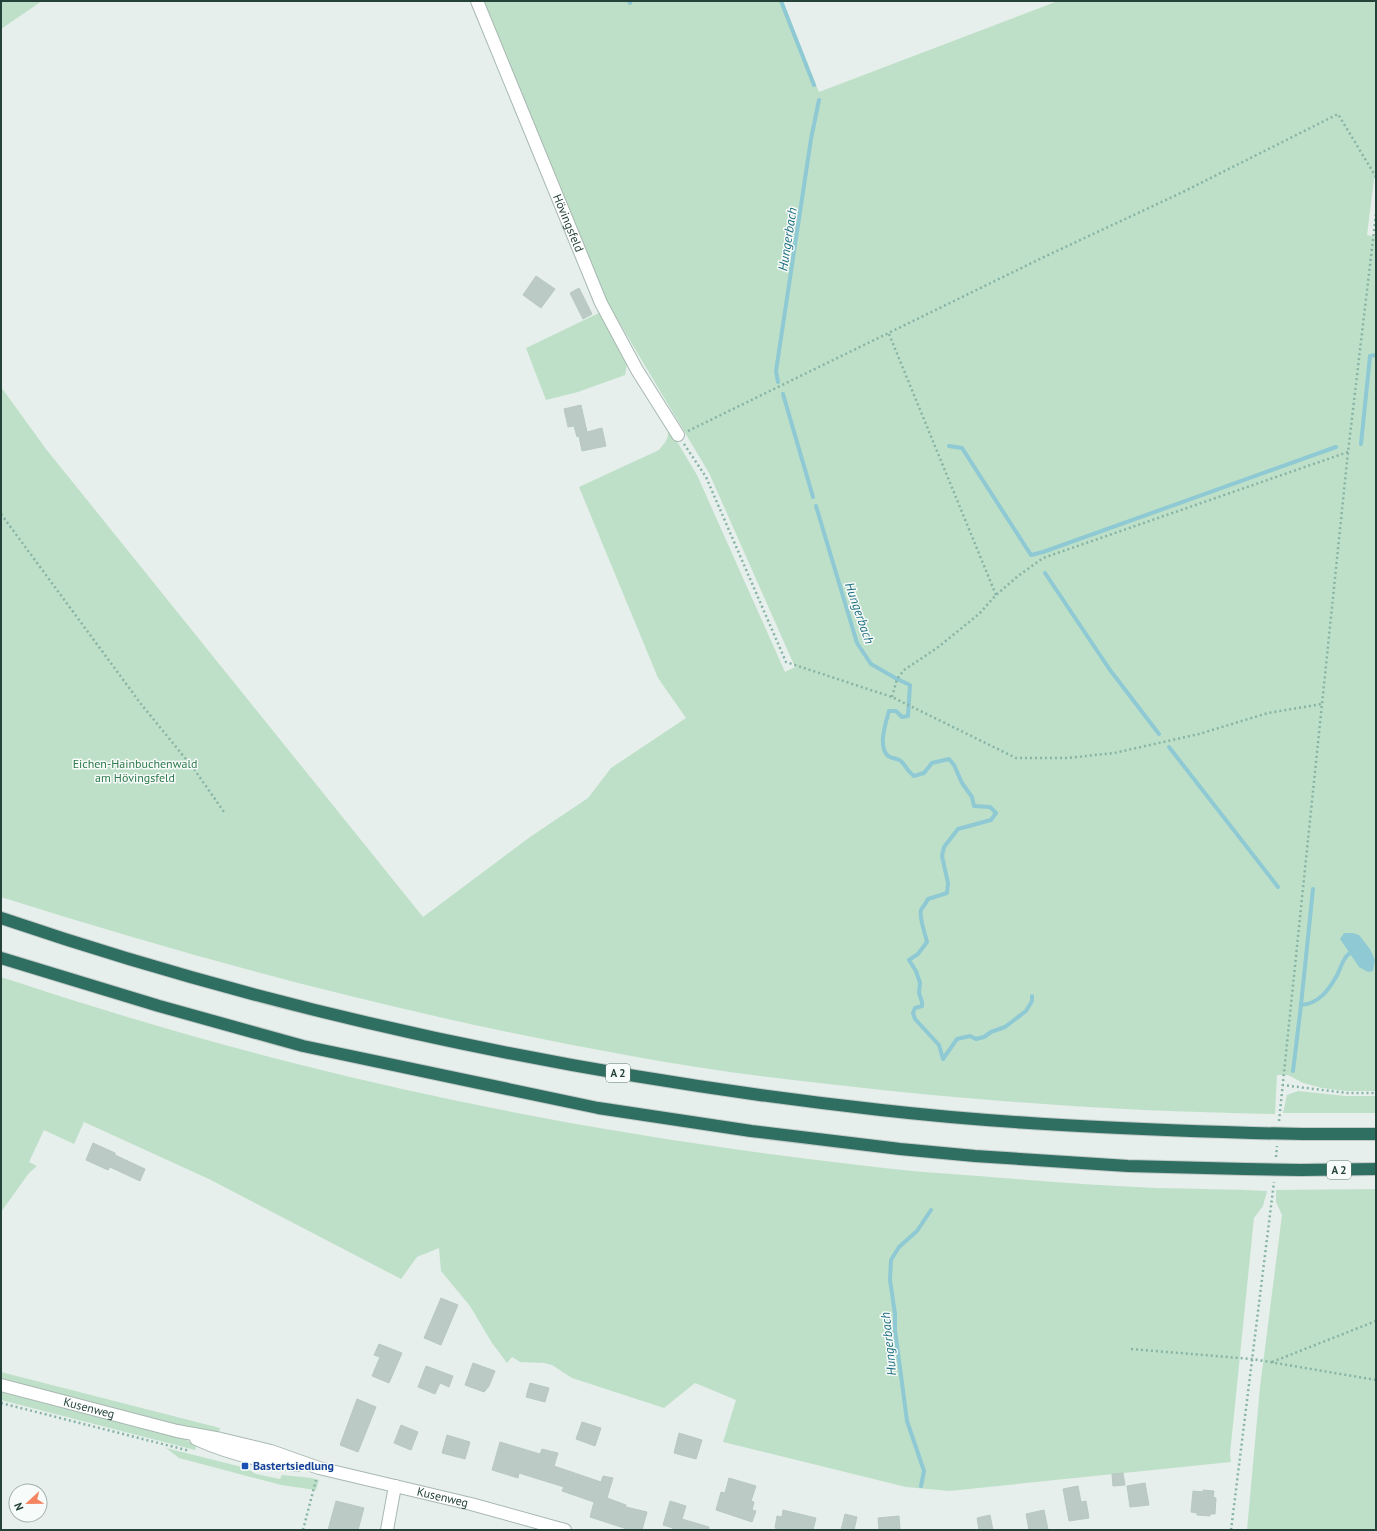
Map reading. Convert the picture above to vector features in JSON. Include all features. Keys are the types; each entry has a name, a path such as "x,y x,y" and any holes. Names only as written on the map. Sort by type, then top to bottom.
{"highway":[{"name":"A 2","path":"1,918 67,940 213,984 393,1029 544,1061 730,1092 883,1111 1107,1129 1303,1134 1376,1134"},
{"name":"A 2","path":"1,958 159,1006 303,1046 598,1108 751,1131 959,1154 1128,1166 1301,1170 1376,1169"}],"street":[{"name":"Hövingsfeld","path":"477,1 601,304 637,370 678,435"},
{"name":"Kusenweg","path":"1,1385 177,1431 221,1439 271,1451 320,1468 471,1504 565,1530"},
{"path":"387,1530 395,1486"}],"path":[{"path":"1322,704 1268,713 1198,734 1114,753 1067,758 1016,758 892,697 786,662 706,477 678,435 889,334 1046,256 1183,192 1338,114 1376,176"},
{"path":"1278,1129 1348,452 1376,214"},
{"path":"889,334 996,595"},
{"path":"892,697 897,679 904,670 937,648 979,614 996,595 1018,576 1043,558 1348,452"},
{"path":"1,514 136,698 194,769 224,812"},
{"path":"1282,1085 1348,1093 1376,1093"},
{"path":"1276,1158 1277,1144"},
{"path":"1230,1530 1274,1180"},
{"path":"1271,1362 1376,1321"},
{"path":"1131,1349 1252,1359 1376,1380"},
{"path":"1,1402 194,1452"},
{"path":"303,1530 320,1468"}],"green space":[{"path":"1,1 42,1 1,29"},
{"name":"Eichen-Hainbuchenwald am Hövingsfeld","path":"483,1 781,1 819,92 1058,1 1373,1 1376,6 1376,175 1374,179 1367,235 1376,237 1376,1091 1346,1091 1322,1088 1303,1083 1288,1075 1277,1075 1275,1114 1221,1113 1060,1105 953,1097 736,1073 681,1065 547,1040 389,1005 233,966 1,897 1,387 46,449 423,917 530,837 588,798 611,768 686,718 658,678 579,487 659,450 668,435 666,423 697,475 785,672 795,667 709,473 607,302"},
{"path":"601,312 627,364 625,375 578,392 546,400 526,348"},
{"path":"1,977 146,1023 293,1063 435,1096 578,1124 722,1147 901,1170 1119,1186 1267,1191 1263,1206 1254,1218 1230,1454 1231,1462 949,1491 906,1487 723,1442 736,1400 695,1383 664,1408 572,1378 552,1365 544,1363 520,1362 512,1357 507,1363 492,1343 470,1306 441,1271 439,1248 417,1257 401,1279 211,1180 84,1122 74,1144 44,1130 29,1162 37,1166 29,1173 1,1212"},
{"path":"1298,1091 1346,1096 1376,1096 1376,1113 1283,1113 1287,1095"},
{"path":"1376,1189 1376,1530 1247,1530 1260,1387 1282,1215 1276,1202 1276,1190"},
{"path":"1,1372 220,1428 218,1435 6,1380 1,1378"},
{"path":"1,1392 182,1438 196,1445 195,1450 1,1400"},
{"path":"166,1448 246,1468 256,1474 280,1479 282,1475 319,1480 316,1490 281,1485 179,1458"}],"water":[{"path":"1344,933 1359,935 1370,949 1375,960 1373,971 1368,972 1359,967 1340,939"}],"building":[{"path":"536,276 555,289 541,308 523,295"},
{"path":"579,288 592,314 583,319 570,293"},
{"path":"581,405 587,432 602,428 606,446 582,451 579,436 577,437 574,426 568,427 564,409"},
{"path":"93,1143 145,1169 140,1181 110,1167 108,1170 86,1160"},
{"path":"441,1298 458,1305 441,1345 424,1338"},
{"path":"379,1344 402,1353 389,1383 372,1376 380,1357 374,1355"},
{"path":"473,1363 495,1371 489,1386 484,1392 465,1385"},
{"path":"426,1366 453,1376 449,1387 440,1383 435,1394 418,1387"},
{"path":"530,1383 549,1388 545,1402 526,1397"},
{"path":"357,1399 376,1407 358,1452 340,1445"},
{"path":"582,1422 601,1428 595,1446 576,1439"},
{"path":"401,1425 418,1432 411,1450 394,1443"},
{"path":"679,1433 702,1440 696,1459 674,1453"},
{"path":"447,1435 470,1442 465,1459 442,1453"},
{"path":"500,1442 540,1454 542,1449 558,1453 554,1466 601,1482 603,1476 613,1478 607,1498 626,1505 626,1507 647,1512 642,1530 630,1530 590,1517 594,1502 562,1491 564,1487 519,1473 518,1478 492,1470"},
{"path":"1123,1473 1125,1485 1113,1486 1112,1474"},
{"path":"729,1478 756,1486 751,1501 754,1502 752,1510 756,1511 752,1522 716,1510 721,1492 725,1493"},
{"path":"1145,1483 1149,1505 1130,1507 1127,1486"},
{"path":"1078,1486 1081,1502 1086,1501 1089,1518 1069,1521 1063,1489"},
{"path":"1203,1490 1214,1491 1213,1497 1216,1498 1215,1514 1210,1514 1210,1516 1197,1515 1197,1513 1191,1512 1193,1491 1203,1492"},
{"path":"336,1501 364,1508 358,1530 328,1530"},
{"path":"670,1501 686,1506 682,1519 709,1527 709,1530 673,1530 673,1528 663,1525"},
{"path":"783,1510 816,1518 813,1530 786,1530 775,1528 777,1516 782,1517"},
{"path":"1044,1510 1048,1529 1029,1530 1026,1514"},
{"path":"845,1514 857,1517 854,1530 841,1530"},
{"path":"990,1515 993,1530 979,1530 977,1518"},
{"path":"899,1516 900,1529 879,1530 878,1518"}],"waterway":[{"name":"Hungerbach","path":"781,1 814,85"},
{"name":"Hungerbach","path":"778,382 776,371 811,139 819,100"},
{"path":"1361,444 1370,356 1376,355"},
{"name":"Hungerbach","path":"783,394 813,497"},
{"path":"949,446 962,448 1031,555 1336,447"},
{"name":"Hungerbach","path":"816,506 857,643 871,664 910,685 908,716 902,717 896,711 889,711 883,740 884,751 892,758 901,761 914,776 924,773 932,763 949,759 954,765 962,783 972,797 974,806 990,807 996,813 991,820 958,829 944,847 942,856 948,883 947,893 928,899 921,910 921,921 927,942 918,954 909,960 916,971 920,983 919,993 922,1002 922,1006 915,1008 913,1013 915,1019 939,1045 943,1059"},
{"path":"1045,573 1110,670 1159,734"},
{"path":"1169,747 1278,887"},
{"path":"1293,1071 1313,889"},
{"path":"1301,1005 1313,1002 1326,992 1336,977 1343,961 1350,953"},
{"path":"943,1059 957,1039 970,1036 976,1039 984,1037 991,1032 1005,1027 1026,1011 1032,1001 1032,996"},
{"name":"Hungerbach","path":"921,1486 924,1471 907,1421 890,1280 891,1260 899,1247 917,1231 931,1210"}],"place":[{"name":"Bastertsiedlung","path":"245,1466"}]}
